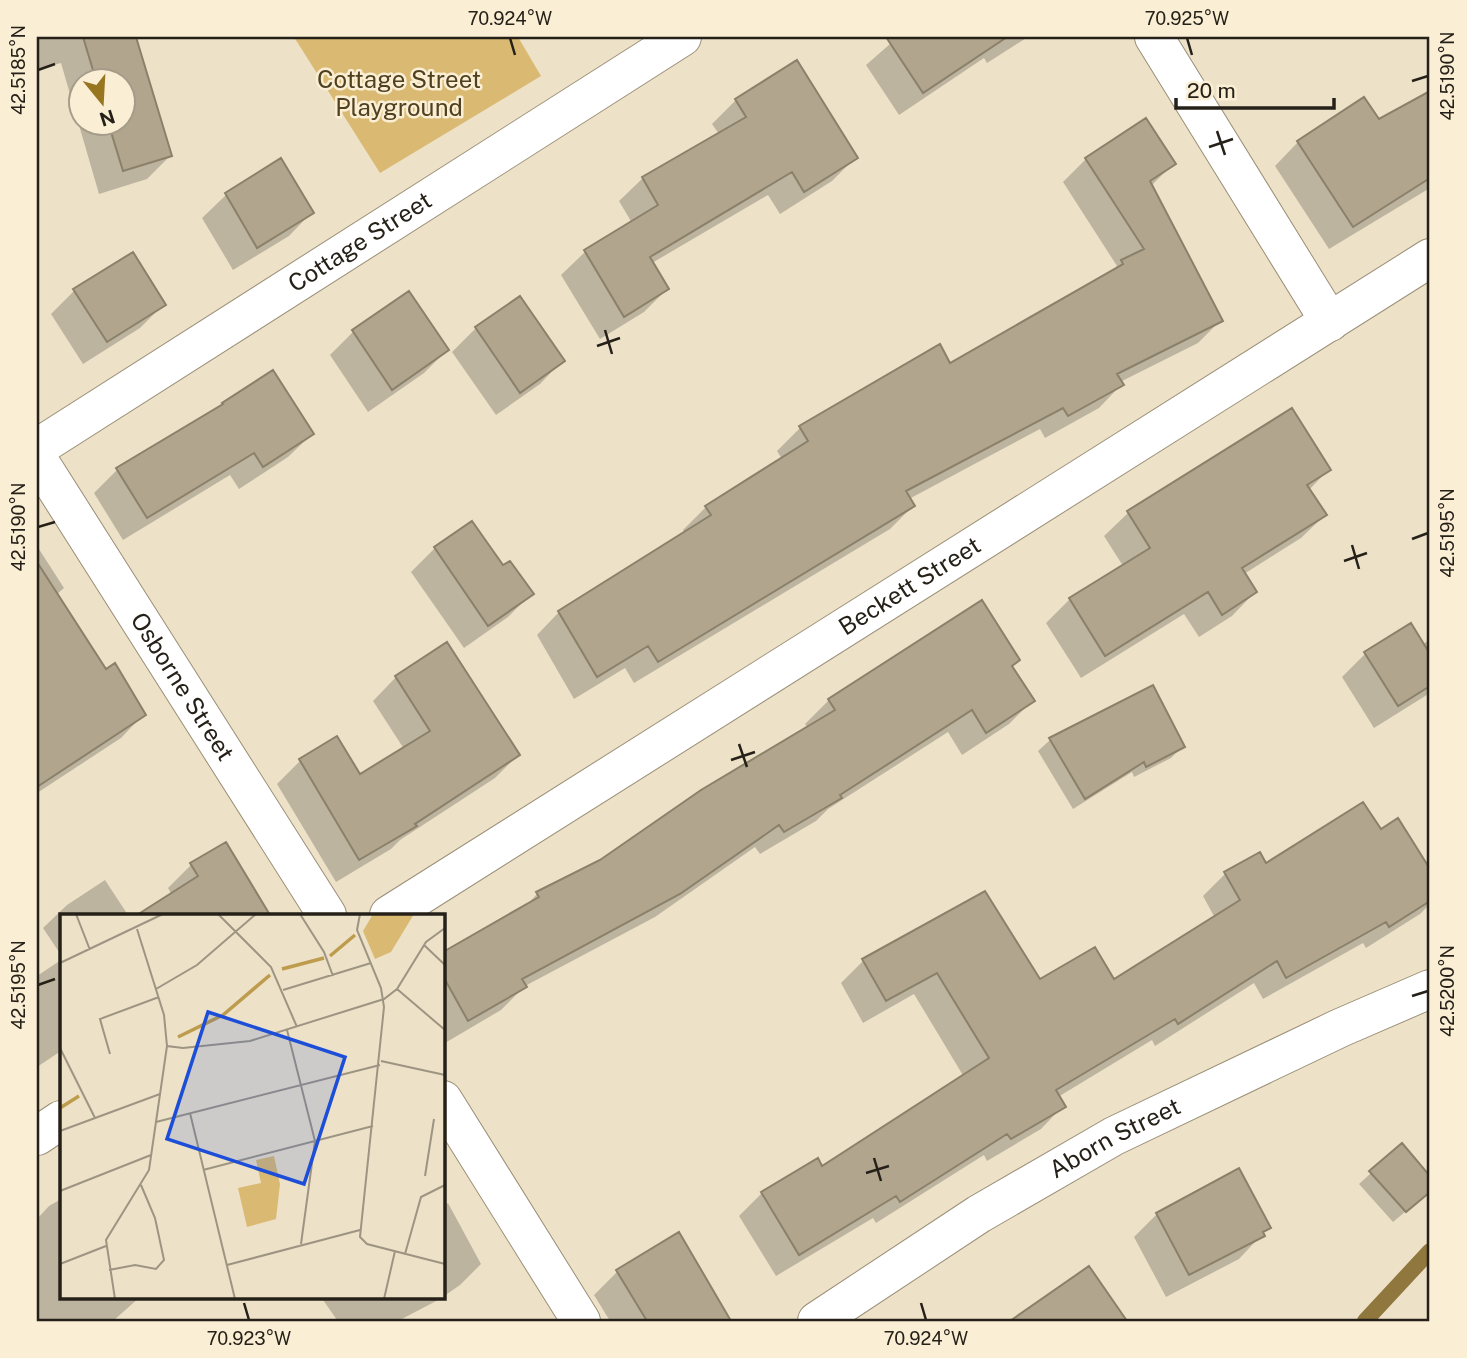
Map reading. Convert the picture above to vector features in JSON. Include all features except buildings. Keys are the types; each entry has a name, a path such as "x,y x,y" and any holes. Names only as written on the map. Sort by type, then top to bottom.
{"street":[{"name":"Cottage Street","path":"37,448 682,37"},
{"path":"1154,37 1330,322"},
{"name":"Beckett Street","path":"391,914 1430,258"},
{"name":"Osborne Street","path":"37,458 326,914"},
{"name":"Aborn Street","path":"817,1321 979,1214 1114,1136 1340,1028 1430,989"},
{"path":"444,1102 581,1321"},
{"path":"37,1136 60,1122"}],"green space":[{"name":"Cottage Street Playground","path":"294,37 518,37 541,76 380,173"}],"waterway":[{"path":"1365,1321 1430,1251"}]}
